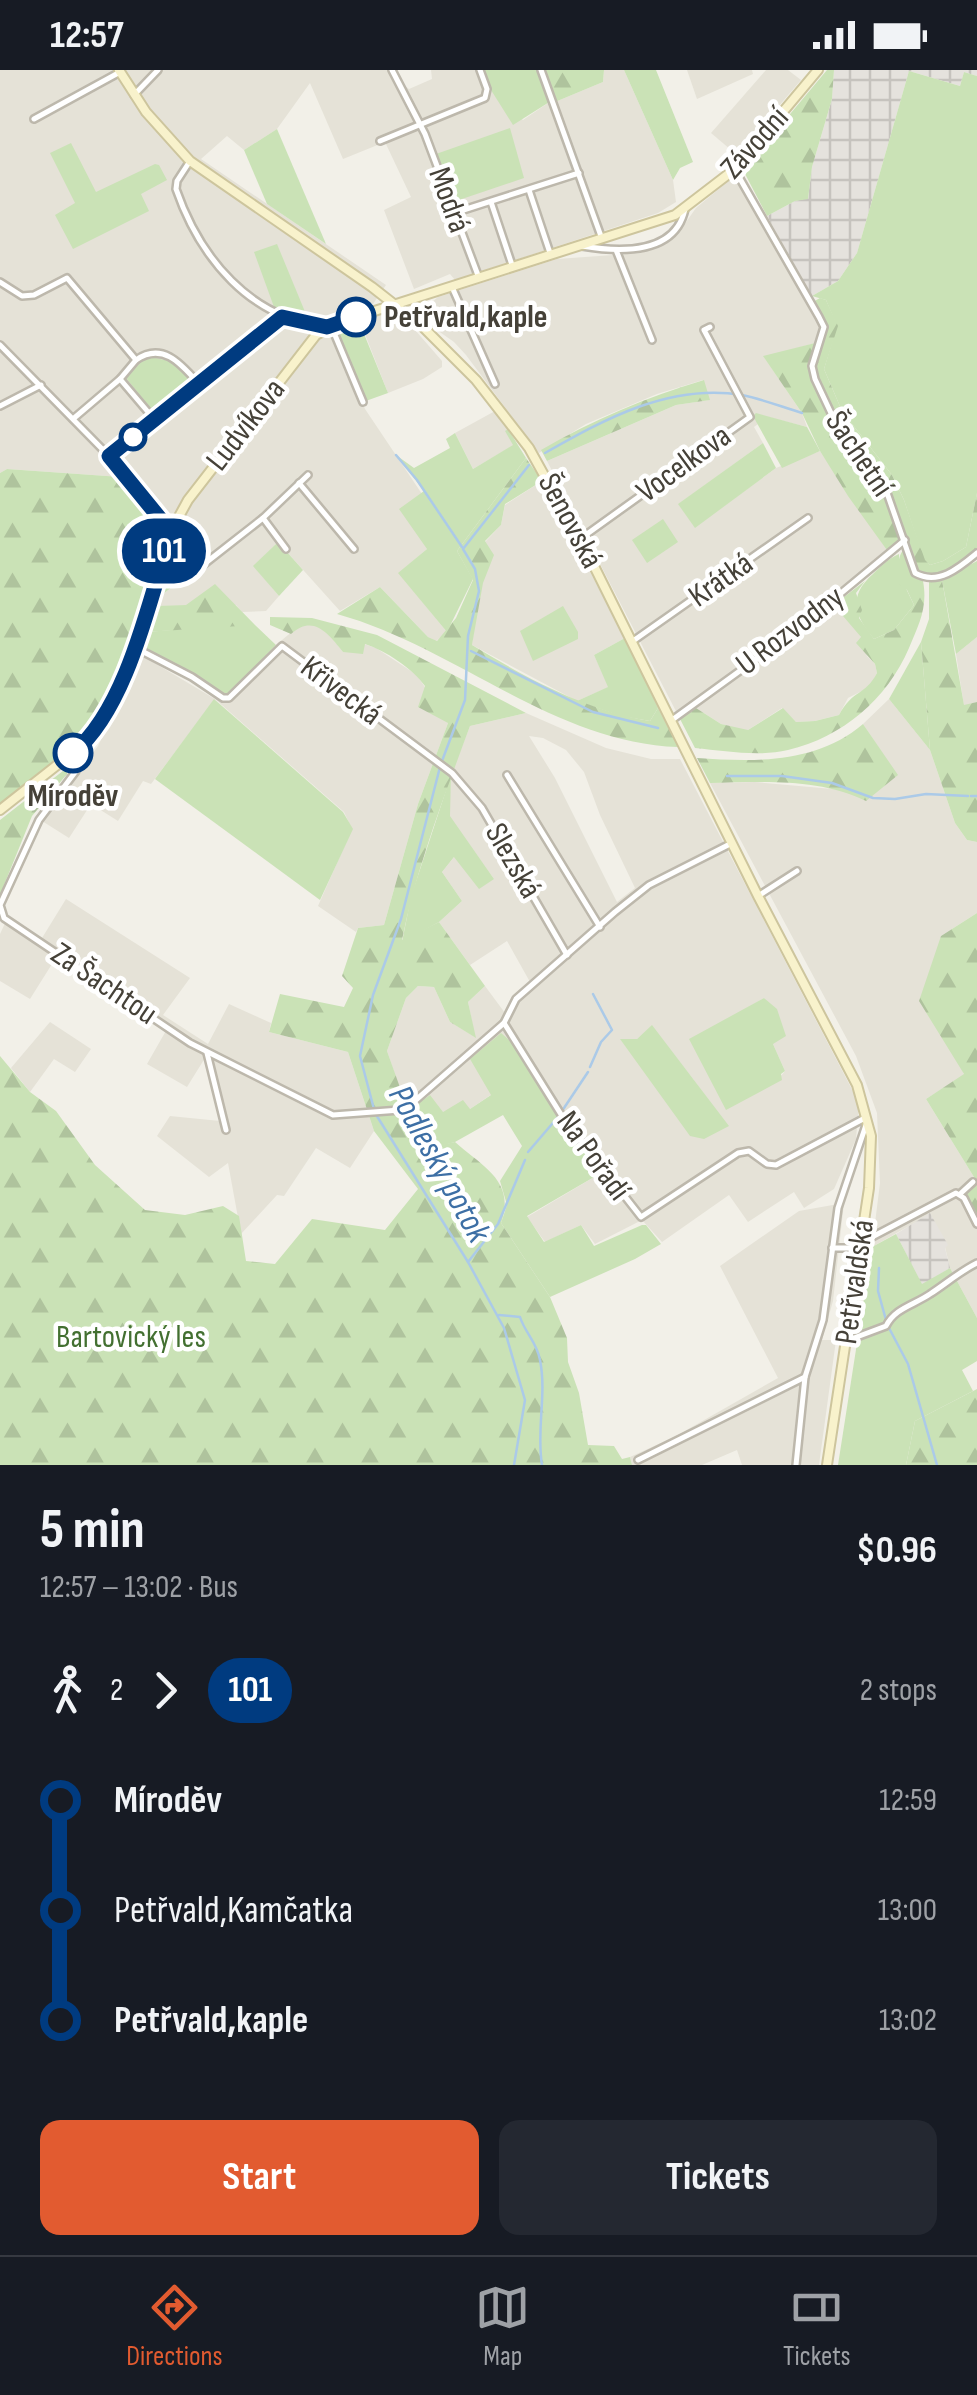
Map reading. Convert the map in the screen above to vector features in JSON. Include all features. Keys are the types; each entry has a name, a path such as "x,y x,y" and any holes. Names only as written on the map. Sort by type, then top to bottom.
{"main road":[{"name":"Šenovská","path":"119,71 157,126 190,161 396,304 448,349 494,400 536,459 580,538 862,1099"},
{"name":"Závodní","path":"396,304 657,222 685,209 735,169 815,71"},
{"name":"Ludvíkova","path":"0,810 69,756 103,721 118,692 171,532 188,500 307,346 329,326 396,304"},
{"name":"Petřvaldská","path":"827,1465 870,1173 868,1117 862,1099"}],"street":[{"path":"134,95 158,70"},
{"name":"Modrá","path":"392,70 420,122 478,278"},
{"name":"Modrá","path":"380,141 488,95 480,70"},
{"path":"541,70 602,239"},
{"path":"34,119 119,71"},
{"path":"190,161 176,188 203,248 240,290 282,317 329,326 364,402"},
{"name":"Šachetní","path":"735,169 824,327 812,366 828,410 886,490 915,573 924,578 939,578 977,553"},
{"path":"454,213 579,173"},
{"path":"529,190 551,254"},
{"path":"491,202 512,266"},
{"name":"Závodní","path":"579,246 644,248 678,227 685,209"},
{"path":"616,250 652,340"},
{"path":"0,282 22,296 34,295 66,278 136,360"},
{"path":"452,287 495,384"},
{"path":"109,456 282,317"},
{"name":"Vocelkova","path":"580,538 750,417 704,330 710,327"},
{"path":"0,345 109,456 203,565 263,518 308,475"},
{"path":"73,418 147,354 163,354 177,360 199,384"},
{"path":"120,379 155,420"},
{"path":"0,406 41,385"},
{"path":"298,483 354,550"},
{"path":"263,518 286,550"},
{"name":"Krátká","path":"633,641 808,518"},
{"name":"U Rozvodny","path":"672,720 798,628 905,540"},
{"name":"Křivecká","path":"134,647 229,698 282,646 452,773"},
{"name":"Za Šachtou","path":"69,756 76,771 40,820 0,905 4,918 206,1052 334,1115 367,1114 409,1106 504,1022"},
{"name":"Slezská","path":"452,773 482,808 567,955"},
{"name":"Slezská","path":"507,775 600,927"},
{"path":"504,1022 516,999 649,884 732,843"},
{"path":"758,896 796,871"},
{"name":"Na Pořadí","path":"504,1022 562,1116 641,1217 738,1152 749,1151 767,1164 776,1165 868,1117"},
{"path":"206,1052 226,1130"},
{"path":"796,1465 804,1377 823,1320 838,1208 868,1117"},
{"path":"832,1248 851,1248 960,1194 973,1182"},
{"path":"960,1194 977,1224"},
{"path":"846,1341 886,1326 892,1315 977,1263"},
{"path":"638,1460 804,1377"}],"shaded area":[{"path":"0,70 396,70 400,82 409,89 432,79 431,70 484,70 497,97 523,120 551,101 603,82 604,70 624,70 673,180 676,202 658,213 455,280 450,274 414,289 384,210 411,197 385,142 343,159 310,83 277,129 244,150 227,136 201,159 386,285 373,304 334,319 330,330 365,409 422,494 427,549 399,573 447,632 436,641 380,587 340,611 278,542 254,566 279,596 266,611 242,612 236,605 155,606 155,600 202,565 155,505 121,477 7,469 0,473"},
{"path":"687,70 752,70 753,74 697,99"},
{"path":"766,70 788,70 801,80 737,155 711,133"},
{"path":"834,70 977,70 977,76 964,72 960,86 909,71 857,253 838,281 812,296 767,216 808,198 812,167 832,99"},
{"path":"738,173 824,327 819,342 764,357 802,413 807,427 756,414 758,424 754,427 763,443 679,504 695,527 776,468 820,451 889,553 896,554 840,599 867,656 875,664 877,673 870,687 848,698 839,715 796,722 782,708 748,730 721,724 696,708 680,719 547,461 676,405 709,400 703,380 657,394 586,424 539,453 466,355 427,323 423,310 438,297 557,259 641,253 658,247 679,232 696,208"},
{"path":"383,313 415,330 442,361 442,367 423,379 388,393 361,324"},
{"path":"495,411 514,445 473,469 455,433"},
{"path":"542,481 625,638 594,655 609,687 577,701 472,645 485,542 501,525 505,505"},
{"path":"300,625 326,630 343,652 364,644 376,648 417,675 448,723 418,804 384,925 358,928 356,932 318,906 352,829 344,812 215,699 230,693"},
{"path":"977,637 977,702 964,706 956,654"},
{"path":"141,655 215,699 151,784 143,781 118,821 91,804 69,838 42,821 98,746"},
{"path":"889,699 930,750 955,823 967,840 977,842 977,913 941,936 964,1075 926,1099 977,1182 963,1193 977,1221 977,1318 950,1268 930,1214 872,1247 880,1183 877,1113 856,1056 710,783 755,782 844,790 897,775 863,724"},
{"path":"526,713 606,748 651,759 680,759 859,1103 856,1139 834,1189 804,1208 794,1192 748,1222 729,1195 662,1242 642,1220 595,1244 581,1225 545,1242 527,1217 601,1173 470,1058 492,1094 470,1109 442,1112 429,1095 407,1110 387,1051 406,998 418,986 434,987 450,1022 475,1037 468,1002 485,986 505,1013 514,996 530,982 507,941 470,965 439,922 462,901 442,872 455,856 494,879 449,816 451,775 470,726","holes":["529,736 543,738 566,750 584,772 635,888 617,902 555,778","764,998 771,1006 773,1044 785,1071 780,1077 742,1011","652,1026 728,1126 639,1064 621,1040 637,1039"]},
{"path":"66,899 190,978 163,1015 208,1044 229,1004 271,1023 269,1032 348,1052 374,1131 350,1168 316,1148 284,1196 277,1195 241,1234 228,1163 209,1177 157,1136 170,1116 220,1121 205,1058 187,1087 147,1064 167,1029 57,956 30,999 0,981 0,934 8,917 42,938"},
{"path":"50,1022 91,1049 75,1072 54,1059 30,1092 11,1068"},
{"path":"844,1203 833,1301 822,1340 836,1340 819,1465 742,1465 737,1450 702,1465 632,1465 630,1457 676,1436 778,1378 720,1266 799,1211"},
{"path":"930,1213 948,1245 945,1248 950,1268 922,1285 896,1234"}],"green space":[{"path":"484,70 539,70 551,101 513,125 491,90"},
{"path":"544,70 604,70 603,82 555,102"},
{"path":"624,70 656,70 693,162 680,168 673,180"},
{"path":"827,70 834,70 832,99 812,167 808,199 795,201 767,216 743,170"},
{"path":"909,71 960,86 964,72 977,76 977,493 966,547 930,565 924,560 892,475 842,411 824,369 837,326 826,300 812,296 838,281 857,253"},
{"path":"510,128 524,178 453,202 436,154"},
{"path":"277,129 326,244 267,204 244,150"},
{"path":"71,143 96,192 155,164 167,180 141,194 149,211 73,249 55,215 75,203 50,153"},
{"path":"277,244 308,319 274,307 254,252"},
{"path":"820,298 826,300 838,326 824,369 842,411 892,475 930,565 966,547 977,493 977,553 939,578 915,573 905,541 889,553 848,496 802,413 763,356 819,342 824,327 811,303"},
{"path":"360,324 388,393 363,402 334,328"},
{"path":"151,357 174,362 192,384 155,414 126,378"},
{"path":"704,380 710,400 676,405 547,461 541,450 620,410"},
{"path":"756,413 807,427 820,451 782,468 753,416"},
{"path":"508,429 526,458 457,551 473,579 447,632 398,573 427,549 399,509 424,491 396,455 414,468 450,448 446,439 455,433 473,469 513,445 505,431"},
{"path":"763,443 776,468 695,528 678,504"},
{"path":"526,458 542,481 505,504 501,525 485,541 494,555 483,583 472,645 536,681 603,709 650,721 658,708 678,747 632,741 588,729 423,648 337,614 380,587 428,637 437,641 456,618 473,580 457,551"},
{"path":"7,469 121,477 158,524 161,541 130,638 98,716 67,753 0,807 0,473"},
{"path":"663,519 678,542 647,563 632,540"},
{"path":"278,542 303,570 279,596 253,566"},
{"path":"182,545 200,566 155,600 172,547"},
{"path":"904,549 911,574 923,581 922,615 900,666 876,699 827,736 788,750 754,753 695,748 680,719 696,708 721,724 748,730 783,708 796,722 839,715 877,673 875,664 856,643 861,637 837,609 840,600 865,581 856,593 862,610 859,618 874,639 894,630 914,605 900,585 899,561"},
{"path":"899,554 899,574 914,605 894,630 874,639 858,614 857,598 865,582"},
{"path":"977,561 977,637 956,654 942,580"},
{"path":"942,580 964,705 977,702 977,842 967,840 955,823 930,750 921,642 929,619 929,581"},
{"path":"215,584 255,625 146,632 155,606 186,605"},
{"path":"563,606 578,639 533,661 520,631"},
{"name":"Bartovický les","path":"270,617 312,618 377,635 526,713 470,726 423,858 402,940 439,922 485,986 468,1002 476,1038 450,1022 434,987 418,986 406,998 387,1051 408,1110 440,1145 455,1142 486,1168 500,1186 504,1196 501,1223 550,1297 567,1338 568,1362 579,1393 588,1445 614,1446 622,1459 630,1457 632,1465 0,1465 0,1056 30,1092 56,1111 95,1165 145,1210 185,1215 223,1206 239,1216 246,1261 275,1264 312,1219 385,1230 418,1189 374,1131 348,1052 269,1032 280,994 344,1007 353,988 342,976 358,928 384,925 418,804 448,723 418,707 425,686 390,656 365,644 363,654 343,652 320,628 306,626 291,634 270,625"},
{"path":"255,625 276,645 230,693 223,694 193,674 141,649 146,632"},
{"path":"625,638 658,708 650,721 577,701 608,687 594,655"},
{"path":"921,642 930,750 889,699"},
{"path":"214,699 343,812 353,829 320,900 155,779"},
{"path":"863,724 898,775 866,801 810,785 710,783 697,758 784,758 825,747"},
{"path":"68,767 67,774 32,816 0,895 0,820"},
{"path":"451,775 450,816 494,879 479,889 454,857 442,872 462,901 439,922 402,942 411,897"},
{"path":"977,913 977,1182 926,1099 964,1074 919,1001 941,936"},
{"path":"764,998 777,1009 786,1036 773,1044 785,1071 782,1080 726,1110 689,1039"},
{"path":"652,1025 729,1126 704,1139 690,1136 620,1039 637,1039"},
{"path":"501,1033 516,1046 601,1173 527,1216 544,1242 581,1225 594,1246 646,1225 661,1244 550,1297 501,1223 507,1205 500,1181 522,1146 503,1115 455,1142 440,1146 408,1110 430,1095 443,1112 463,1100 470,1109 491,1095 470,1059"},
{"path":"977,1182 977,1221 963,1193"},
{"path":"896,1234 922,1284 950,1268 977,1318 977,1361 962,1370 973,1391 915,1421 906,1465 838,1465 872,1247"},
{"path":"977,1389 977,1465 906,1465 915,1421"}],"waterway":[{"name":"Podleský potok","path":"545,453 639,407 689,394 742,395 802,413"},
{"path":"396,455 462,547"},
{"name":"Podleský potok","path":"442,761 465,700 468,636 479,591 475,569 463,549 529,465"},
{"path":"471,651 593,712 658,728"},
{"name":"Podleský potok","path":"440,767 401,919 373,995 360,1056 375,1113 468,1262 504,1328 525,1400 514,1465"},
{"path":"727,776 782,776 832,783 873,798 968,796"},
{"path":"971,796 977,796"},
{"path":"590,1067 601,1042 612,1030 593,994"},
{"path":"562,1111 588,1072"},
{"path":"528,1152 558,1117"},
{"path":"468,1262 498,1224 525,1160"},
{"path":"879,1268 878,1291 886,1320"},
{"path":"499,1315 520,1317 538,1354 542,1373 542,1465"},
{"path":"889,1328 908,1364 937,1465"}],"bus line":[{"name":"101","path":"73,753 103,721 118,692 171,532 109,456 282,317 327,327 356,317"}],"place":[{"name":"Petřvald,kaple","path":"356,317"},
{"name":"Míroděv","path":"73,753"}]}
